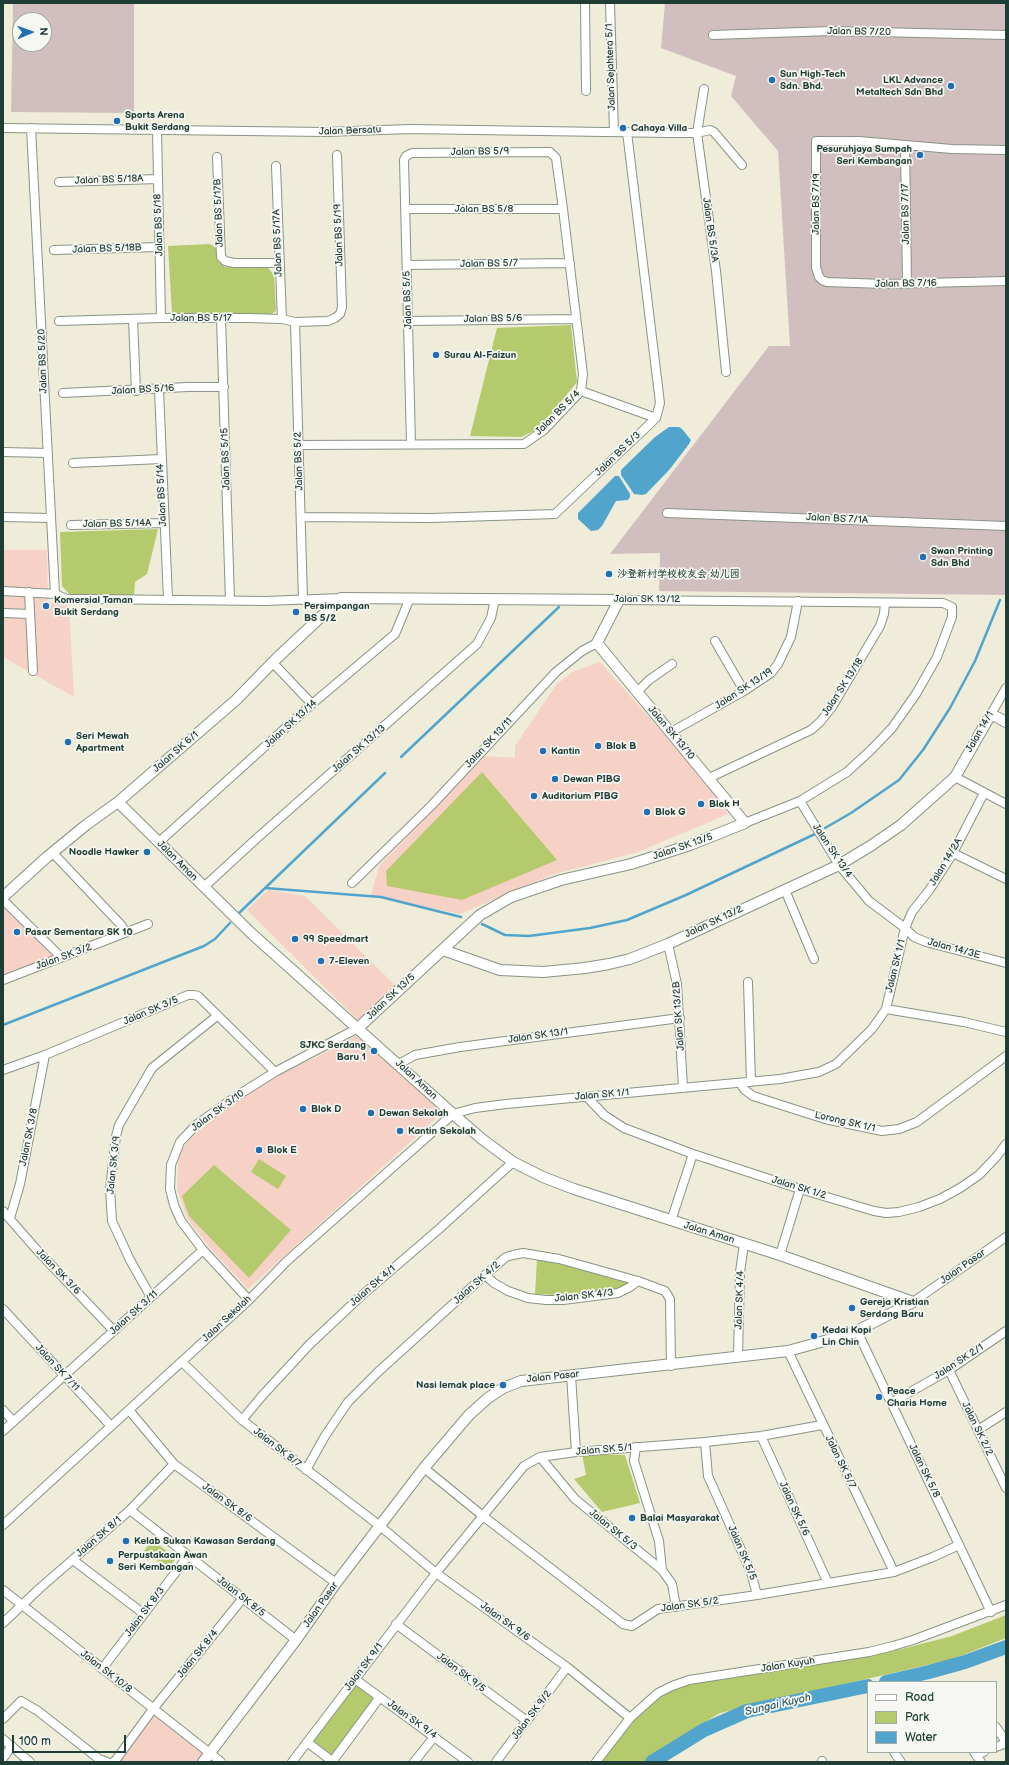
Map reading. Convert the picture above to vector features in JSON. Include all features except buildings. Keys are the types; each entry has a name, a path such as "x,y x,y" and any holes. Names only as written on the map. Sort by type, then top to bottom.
{"street":[{"path":"585,3 586,91"},
{"name":"Jalan Sejahtera 5/1","path":"610,3 614,132"},
{"name":"Jalan BS 7/20","path":"713,35 830,31 1006,35"},
{"name":"Jalan BS 5/3A","path":"704,89 697,133 716,271 726,372"},
{"name":"Jalan Bersatu","path":"3,128 109,128 157,131 325,132 414,129 697,133 710,130 714,132 742,165"},
{"name":"Jalan BS 5/20","path":"31,128 55,594"},
{"name":"Jalan BS 5/18","path":"157,131 161,318"},
{"path":"581,391 656,418 660,403 627,132"},
{"name":"Jalan BS 7/19","path":"816,267 816,141 859,141 905,145"},
{"path":"905,145 974,150 1006,150"},
{"name":"Jalan BS 7/17","path":"905,145 907,284"},
{"name":"Jalan BS 5/9","path":"406,156 412,153 487,151 545,151 553,154"},
{"name":"Jalan BS 5/4","path":"298,446 524,444 544,430 581,391 583,374 570,263 557,163 553,154"},
{"name":"Jalan BS 5/19","path":"337,155 342,300 340,314"},
{"name":"Jalan BS 5/5","path":"406,156 403,164 412,444"},
{"name":"Jalan BS 5/17B","path":"217,157 221,257 225,261 234,264 279,263"},
{"name":"Jalan BS 5/17A","path":"276,166 282,319"},
{"name":"Jalan BS 5/18A","path":"60,182 158,179"},
{"name":"Jalan BS 5/8","path":"405,209 563,209"},
{"name":"Jalan BS 5/18B","path":"54,250 159,247"},
{"name":"Jalan BS 5/7","path":"407,265 570,263"},
{"name":"Jalan BS 7/16","path":"816,267 819,277 827,282 907,284 1006,281"},
{"name":"Jalan BS 5/17","path":"59,321 221,318 282,319 295,322 328,322 340,314"},
{"name":"Jalan BS 5/15","path":"221,318 230,601"},
{"path":"133,319 136,391"},
{"name":"Jalan BS 5/6","path":"409,321 576,319"},
{"name":"Jalan BS 5/2","path":"295,322 303,600"},
{"name":"Jalan BS 5/16","path":"63,394 224,387"},
{"name":"Jalan BS 5/14","path":"159,390 168,600"},
{"name":"Jalan BS 5/3","path":"301,516 431,518 556,514 656,418"},
{"path":"3,452 48,453"},
{"path":"73,463 161,459"},
{"name":"Jalan BS 7/1A","path":"667,513 1006,526"},
{"path":"3,517 51,518"},
{"name":"Jalan BS 5/14A","path":"71,525 164,523"},
{"path":"3,591 55,594 67,599 230,601 340,598"},
{"path":"29,592 33,671"},
{"name":"Jalan SK 13/12","path":"340,598 495,600 560,598 619,600 943,603 952,607"},
{"name":"Jalan SK 6/1","path":"3,897 52,852 118,802 236,700 340,598"},
{"name":"Jalan SK 13/14","path":"159,842 312,704 395,634 410,598"},
{"name":"Jalan SK 13/13","path":"204,888 262,834 477,644 491,618 495,600"},
{"path":"597,643 619,600"},
{"name":"Jalan SK 13/19","path":"671,732 744,691 775,669 794,630 798,601"},
{"name":"Jalan SK 13/18","path":"709,778 811,730 820,722 832,707 880,626 884,614 885,603"},
{"name":"Jalan SK 13/5","path":"358,1028 480,916 511,897 561,880 631,864 690,846 800,801 847,772 892,728 916,694 937,657 952,617 952,607"},
{"path":"3,613 30,614"},
{"path":"715,641 744,691"},
{"name":"Jalan SK 13/10","path":"597,643 709,778 745,824"},
{"name":"Jalan SK 13/11","path":"352,883 430,806 556,672 582,651 597,643"},
{"path":"273,663 312,704"},
{"path":"637,692 649,680 672,664"},
{"name":"Jalan 14/1","path":"955,776 1006,688"},
{"path":"990,714 1006,722"},
{"path":"955,776 1006,804"},
{"name":"Jalan SK 13/2","path":"443,950 500,970 543,972 585,968 630,959 668,944 839,865 872,845 901,824 955,776"},
{"name":"Jalan 14/2A","path":"905,928 912,912 930,889 953,853 984,793"},
{"name":"Jalan SK 13/4","path":"800,801 839,865 869,901 905,928"},
{"name":"Jalan Aman","path":"118,802 204,888 263,943 453,1114 482,1139 513,1162 543,1177 574,1189 780,1255 913,1302"},
{"path":"52,852 122,926 125,933"},
{"path":"953,853 1006,879"},
{"path":"785,890 814,959"},
{"path":"3,900 61,957"},
{"name":"Jalan SK 3/2","path":"3,980 148,924"},
{"name":"Jalan 14/3E","path":"905,928 914,937 926,942 1006,963"},
{"name":"Jalan SK 1/1","path":"453,1114 475,1108 751,1082 804,1076 827,1070 836,1064 872,1029 886,1009 905,928"},
{"name":"Jalan SK 13/2B","path":"668,944 677,984 683,1088"},
{"path":"748,982 751,1082"},
{"name":"Jalan SK 3/5","path":"3,1070 45,1055 188,995 198,996 275,1072"},
{"path":"886,1009 964,1022 1006,1032"},
{"name":"Jalan SK 3/9","path":"152,1297 130,1260 112,1221 110,1189 116,1136 119,1126 152,1068 217,1016"},
{"name":"Jalan SK 13/1","path":"399,1064 416,1055 460,1047 680,1018"},
{"name":"Jalan SK 3/10","path":"249,1300 203,1250 181,1221 174,1205 170,1189 171,1165 180,1142 196,1125 275,1072 358,1028"},
{"name":"Jalan SK 3/8","path":"10,1218 20,1184 45,1055"},
{"name":"Lorong SK 1/1","path":"740,1083 745,1090 753,1096 825,1118 882,1131 899,1129 917,1122 1006,1056"},
{"name":"Jalan SK 1/2","path":"587,1097 604,1115 624,1128 693,1154 800,1189 874,1211 899,1212 926,1204 960,1188 979,1175 1006,1144"},
{"name":"Jalan Sekolah","path":"3,1525 249,1300 287,1261 453,1114"},
{"path":"671,1221 693,1154"},
{"name":"Jalan SK 4/1","path":"242,1420 309,1345 360,1297 439,1229 513,1162"},
{"path":"780,1255 800,1189"},
{"name":"Jalan SK 3/6","path":"3,1211 36,1249 114,1331"},
{"name":"Jalan Pasar","path":"203,1762 296,1640 336,1583 424,1468 469,1415 488,1398 504,1388 521,1381 670,1366 788,1351 857,1331 913,1302 1006,1237"},
{"name":"Jalan SK 4/4","path":"738,1357 740,1272 744,1244"},
{"name":"Jalan SK 3/11","path":"3,1431 203,1250"},
{"name":"Jalan SK 4/2","path":"306,1470 325,1436 348,1402 378,1372 506,1257 523,1253 560,1259 638,1281 665,1291 670,1299 670,1366"},
{"name":"Jalan SK 4/3","path":"485,1275 494,1283 508,1291 528,1298 546,1300 563,1300 618,1292 630,1287 638,1281"},
{"name":"Jalan SK 7/11","path":"3,1309 111,1426"},
{"name":"Jalan SK 5/8","path":"857,1331 990,1612"},
{"name":"Jalan SK 2/1","path":"891,1403 949,1370 1006,1331"},
{"name":"Jalan SK 5/7","path":"788,1351 822,1425 894,1572"},
{"name":"Jalan SK 8/7","path":"182,1362 242,1420 380,1526"},
{"name":"Jalan SK 2/2","path":"949,1370 1006,1488"},
{"path":"571,1375 576,1452"},
{"path":"3,1410 13,1421"},
{"name":"Jalan SK 8/6","path":"129,1410 174,1464 336,1583"},
{"path":"978,1430 1006,1412"},
{"name":"Jalan SK 5/1","path":"436,1573 524,1466 540,1457 576,1452 761,1436 822,1425"},
{"name":"Jalan SK 5/6","path":"761,1436 828,1582"},
{"name":"Jalan SK 5/5","path":"705,1442 708,1476 751,1572 757,1595"},
{"path":"636,1447 634,1461 659,1541 662,1570"},
{"name":"Jalan SK 5/3","path":"540,1457 575,1499 662,1570 672,1584 676,1607"},
{"name":"Jalan SK 8/1","path":"3,1623 130,1510 174,1464"},
{"name":"Jalan SK 5/2","path":"424,1468 483,1516 623,1624 632,1626 654,1610 757,1595 894,1572 959,1545"},
{"name":"Jalan SK 8/5","path":"130,1510 296,1640"},
{"name":"Jalan SK 9/6","path":"380,1526 436,1573 567,1667 630,1718"},
{"name":"Jalan SK 8/3","path":"102,1669 188,1556"},
{"path":"73,1560 144,1614"},
{"name":"Jalan SK 9/1","path":"292,1762 436,1573"},
{"name":"Jalan SK 10/8","path":"3,1590 21,1606 221,1762"},
{"name":"Jalan SK 8/4","path":"113,1762 153,1709 243,1598"},
{"name":"Jalan Kuyuh","path":"596,1762 630,1718 658,1693 672,1686 690,1680 869,1652 913,1640 1006,1605"},
{"name":"Jalan SK 9/5","path":"396,1624 527,1722"},
{"name":"Jalan SK 9/2","path":"496,1762 567,1667"},
{"name":"Jalan SK 9/4","path":"355,1679 468,1762"},
{"path":"307,1742 332,1762 380,1697"},
{"path":"3,1719 21,1701 38,1711 103,1761"},
{"path":"997,1730 1006,1743"},
{"path":"414,1762 434,1736"},
{"path":"3,1739 30,1762"},
{"path":"3,1758 12,1746"},
{"path":"895,1753 901,1762"}],"shaded area":[{"path":"13,3 134,3 134,113 11,112 12,52 52,52 52,12 13,12"},
{"path":"665,3 1006,3 1006,595 659,591 660,553 610,554 769,346 790,346 778,151 731,96 736,76 661,48"},
{"path":"3,550 47,550 48,602 69,606 74,697 3,657"},
{"path":"600,662 703,778 728,814 638,852 551,875 460,914 371,895 379,866 485,756 515,758 515,746 556,685 572,672"},
{"path":"268,890 305,896 397,987 359,1021 247,910"},
{"name":"Pasar Sementara SK 10","path":"5,905 53,957 3,976 3,907"},
{"path":"357,1035 443,1112 248,1289 211,1249 187,1218 177,1189 178,1161 182,1149 192,1137 217,1115 282,1072 317,1057"},
{"path":"154,1712 216,1762 115,1762"}],"green space":[{"path":"210,244 216,248 217,260 225,267 268,268 274,275 276,311 271,314 172,313 168,246"},
{"path":"571,325 577,382 540,428 521,437 470,436 497,328"},
{"path":"158,529 147,574 135,582 134,596 72,597 62,586 60,532"},
{"path":"482,772 557,860 462,900 387,886 386,871"},
{"path":"259,1159 286,1176 278,1189 251,1172"},
{"path":"214,1165 291,1230 249,1278 189,1216 182,1196"},
{"path":"537,1259 562,1263 625,1281 628,1285 624,1288 598,1292 561,1295 535,1294"},
{"path":"582,1454 625,1455 640,1503 602,1512 574,1479 586,1475"},
{"path":"152,1540 176,1558 168,1569 144,1551"},
{"path":"1006,1615 1006,1638 953,1659 720,1713 662,1748 645,1762 599,1762 639,1715 661,1697 682,1685 726,1679 758,1670 797,1664 812,1666 820,1661 857,1657 902,1649 952,1636"},
{"path":"355,1684 375,1698 332,1756 313,1741"}],"water":[{"path":"669,427 679,427 682,429 691,440 689,444 670,469 646,494 634,494 621,475 621,470 655,437"},
{"path":"615,476 619,476 630,494 630,497 628,500 616,501 602,526 598,530 591,531 578,519 578,513"}],"waterway":[{"path":"825,828 851,813 899,780 923,750 950,708 975,661 1000,600"},
{"path":"401,757 559,607"},
{"path":"238,914 385,773"},
{"path":"482,924 505,935 529,936 590,928 627,920 686,895 815,834"},
{"path":"265,888 381,897 461,917"},
{"path":"3,1025 204,946 215,939 230,923"},
{"name":"Sungai Kuyoh","path":"890,1681 965,1662 1006,1647"},
{"name":"Sungai Kuyoh","path":"652,1762 704,1730 747,1711 867,1686"}],"place":[{"name":"Sun High-Tech Sdn. Bhd.","path":"772,80"},
{"name":"LKL Advance Metaltech Sdn Bhd","path":"951,86"},
{"name":"Sports Arena Bukit Serdang","path":"117,121"},
{"name":"Cahaya Villa","path":"623,128"},
{"name":"Pesuruhjaya Sumpah Seri Kembangan","path":"920,155"},
{"name":"Surau Al-Faizun","path":"436,355"},
{"name":"Swan Printing Sdn Bhd","path":"923,557"},
{"name":"沙登新村学校校友会 幼儿园","path":"609,574"},
{"name":"Komersial Taman Bukit Serdang","path":"46,606"},
{"name":"Persimpangan BS 5/2","path":"296,612"},
{"name":"Seri Mewah Apartment","path":"68,742"},
{"name":"Blok B","path":"598,746"},
{"name":"Kantin","path":"543,751"},
{"name":"Dewan PIBG","path":"555,779"},
{"name":"Auditorium PIBG","path":"534,796"},
{"name":"Blok H","path":"701,804"},
{"name":"Blok G","path":"647,812"},
{"name":"Noodle Hawker","path":"147,852"},
{"name":"Pasar Sementara SK 10","path":"17,932"},
{"name":"99 Speedmart","path":"295,939"},
{"name":"7-Eleven","path":"321,961"},
{"name":"SJKC Serdang Baru 1","path":"374,1051"},
{"name":"Blok D","path":"303,1109"},
{"name":"Dewan Sekolah","path":"371,1113"},
{"name":"Kantin Sekolah","path":"400,1131"},
{"name":"Blok E","path":"259,1150"},
{"name":"Gereja Kristian Serdang Baru","path":"852,1308"},
{"name":"Kedai Kopi Lin Chin","path":"814,1336"},
{"name":"Nasi lemak place","path":"503,1385"},
{"name":"Peace Charis Home","path":"879,1397"},
{"name":"Balai Masyarakat","path":"632,1518"},
{"name":"Kelab Sukan Kawasan Serdang","path":"126,1541"},
{"name":"Perpustakaan Awan Seri Kembangan","path":"110,1561"}]}
